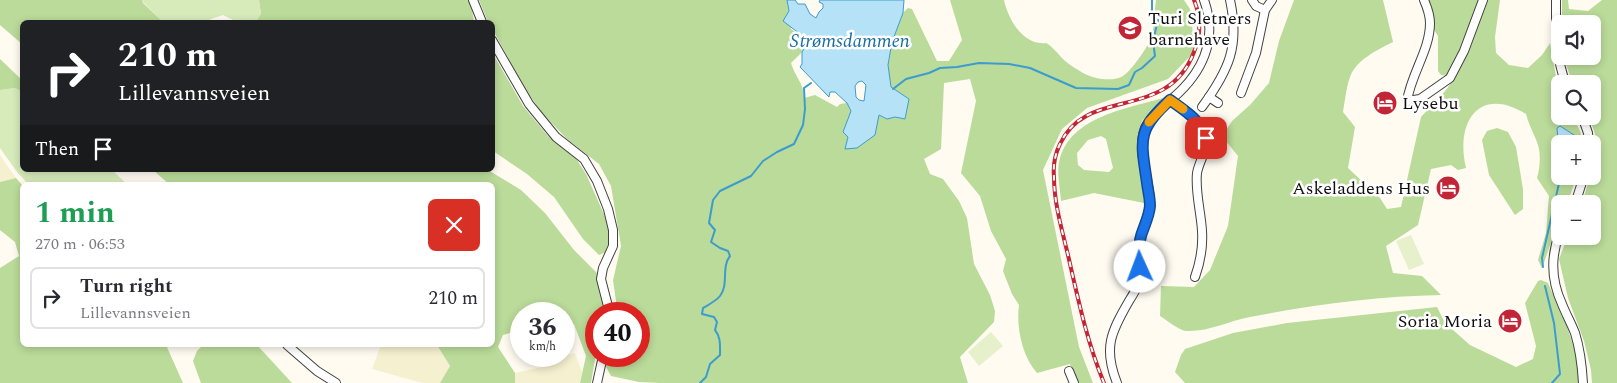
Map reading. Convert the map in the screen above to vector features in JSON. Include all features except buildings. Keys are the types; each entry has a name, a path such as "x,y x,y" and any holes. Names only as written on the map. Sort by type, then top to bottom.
{"street":[{"path":"473,0 481,20"},
{"path":"1117,383 1110,358 1110,341 1115,326 1135,292 1140,279 1140,243 1150,206 1142,149 1143,138 1148,123 1193,78 1204,57 1209,37 1204,0"},
{"path":"1202,107 1219,84 1230,59 1234,34 1230,0"},
{"path":"1252,0 1256,6 1265,10"},
{"path":"1242,93 1256,54 1265,10 1272,0"},
{"path":"1424,0 1430,23 1422,57 1409,90 1407,101 1420,99 1450,78 1464,51 1482,0"},
{"path":"1556,0 1556,45 1563,75"},
{"path":"495,45 529,104 556,136 584,160 597,181 608,209 613,230 613,246 603,268 601,278 607,302"},
{"path":"1209,97 1218,103"},
{"path":"1170,100 1195,120 1204,130 1206,138 1197,182 1202,234 1195,277"},
{"path":"1557,245 1553,277 1561,303 1576,338 1581,360 1583,383"},
{"path":"289,347 317,371 336,383"},
{"path":"597,383 601,367"},
{"path":"1069,370 1074,383"}],"shaded area":[{"path":"0,155 16,178 0,182"},
{"path":"380,347 438,347 450,366 440,383 422,383 372,369"},
{"path":"575,353 582,372 580,383 515,383 515,373 542,367 575,367"}],"green space":[{"path":"0,0 142,0 161,20 20,20 20,42 0,25"},
{"path":"142,0 259,0 261,15 257,20 233,20 223,15 210,20 161,20"},
{"path":"259,0 470,0 474,20 257,20 261,14"},
{"path":"479,0 787,0 791,29 809,42 791,63 803,88 804,98 815,95 837,107 840,104 847,103 851,112 843,132 848,137 846,149 879,115 887,119 895,117 905,119 909,99 891,87 888,66 892,42 903,13 908,8 912,9 937,61 949,61 962,40 950,0 1004,0 1013,23 1024,36 1038,43 1046,43 1068,63 1085,74 1109,79 1123,76 1135,64 1146,47 1151,38 1154,24 1156,0 1184,0 1190,9 1195,51 1168,79 1087,108 1062,129 1043,170 1079,347 1093,383 1077,383 1070,364 1037,373 1027,358 1019,332 1019,305 1012,294 1003,271 1006,259 991,231 980,196 961,173 976,101 970,79 944,83 941,149 924,159 930,174 943,179 959,201 967,218 974,264 990,295 995,311 994,322 960,357 968,383 661,383 639,382 611,376 606,367 650,367 650,302 616,302 613,280 621,246 611,186 599,164 567,139 543,114 525,89 495,34 495,20 487,20"},
{"path":"1294,0 1383,0 1393,42 1380,48 1357,65 1350,77 1343,112 1355,127 1348,168 1380,198 1387,209 1401,207 1421,117 1446,90 1455,77 1441,75 1438,71 1438,36 1434,30 1432,13 1427,0 1500,0 1495,37 1496,53 1509,65 1528,68 1542,55 1550,43 1551,65 1554,65 1556,75 1551,75 1551,125 1577,125 1581,135 1574,135 1560,126 1557,135 1551,135 1551,185 1574,185 1570,195 1551,195 1551,243 1542,268 1538,260 1546,233 1549,196 1537,178 1540,162 1538,145 1526,114 1509,106 1495,104 1483,106 1474,113 1468,123 1464,136 1463,151 1466,168 1458,170 1451,165 1431,169 1418,225 1386,246 1393,273 1422,276 1441,295 1369,299 1321,305 1250,317 1194,331 1186,331 1176,327 1160,316 1161,286 1194,287 1210,270 1228,226 1238,156 1225,140 1225,132 1232,121 1250,105 1269,83 1279,41"},
{"path":"1562,0 1568,0 1569,9 1588,11 1602,0 1617,0 1617,383 1592,383 1584,341 1568,298 1559,259 1564,245 1601,245 1601,195 1585,195 1587,185 1601,185 1601,135 1595,135 1592,125 1601,125 1601,75 1570,75 1566,65 1601,65 1601,15 1562,15"},
{"path":"495,57 523,106 548,136 575,157 586,174 607,221 610,239 606,252 599,255 583,239 554,197 527,174 495,152"},
{"path":"0,59 20,78 20,91 15,88 0,90"},
{"path":"15,88 20,91 20,172 114,172 125,182 26,182 0,148 0,90"},
{"path":"1163,98 1142,121 1137,143 1144,203 1094,193 1061,201 1058,174 1060,158 1076,132 1102,116","holes":["1101,136 1106,139 1113,168 1109,172 1084,170 1078,165 1077,153 1088,140"]},
{"path":"1497,128 1508,132 1516,147 1523,189 1523,209 1515,215 1489,175 1482,140 1487,131"},
{"path":"155,172 491,172 521,190 545,213 574,250 596,272 603,285 604,302 585,302 585,353 575,327 575,302 510,302 510,333 503,335 498,347 515,373 515,383 440,383 450,366 438,347 495,347 495,182 167,182"},
{"path":"16,178 20,183 20,347 167,347 183,383 0,383 0,268 19,256 15,242 0,230 0,182"},
{"path":"1411,235 1424,264 1409,270 1396,241"},
{"path":"1541,280 1548,283 1567,327 1579,370 1578,383 1185,383 1175,372 1185,349 1233,333 1287,323 1437,307 1445,323 1470,345 1516,367 1533,359 1536,346 1525,303 1538,281"},
{"path":"991,332 1003,346 979,366 968,352"},
{"path":"201,347 259,347 292,383 201,383 193,361"},
{"path":"585,360 585,367 594,367 591,383 580,383"}],"water":[{"name":"Strømsdammen","path":"787,0 795,0 798,4 805,4 810,14 816,18 823,8 823,4 819,2 820,0 904,0 903,13 892,42 888,65 891,87 909,99 905,119 895,117 887,119 879,115 875,135 857,148 845,149 848,137 843,132 851,111 847,103 835,92 830,92 829,97 800,67 802,64 802,52 809,41 783,21 789,11","holes":["862,81 866,85 864,101 859,100 856,97 855,86 858,82"]},
{"path":"1560,126 1574,135 1558,135 1557,128"}],"waterway":[{"path":"893,89 906,79 940,68 979,63 1009,64 1030,68 1076,88 1118,89 1129,85 1135,72 1155,56 1153,41 1158,20 1152,14 1152,0"},
{"path":"700,383 706,377 710,364 720,355 719,339 715,330 717,322 714,317 702,314 703,308 716,300 723,292 726,265 730,256 728,251 711,242 715,230 709,223 713,200 720,191 751,176 763,161 794,144 803,125 805,109 804,88 811,83"},
{"path":"1543,267 1542,258 1559,185"},
{"path":"1545,286 1554,323 1560,374 1552,383"}],"railway":[{"path":"1104,383 1083,320 1059,216 1054,187 1056,156 1060,144 1072,126 1089,115 1107,108 1147,97 1165,88 1182,74 1194,52 1199,33 1199,19 1194,0"}],"slow traffic":[{"path":"1149,122 1170,100 1183,109"}],"place":[{"name":"Turi Sletners barnehave","path":"1130,28"},
{"name":"Lysebu","path":"1385,103"},
{"name":"Askeladdens Hus","path":"1448,188"},
{"name":"Soria Moria","path":"1510,321"}],"route":[{"path":"1140,267 1140,243 1150,206 1142,149 1148,123 1170,100 1195,120 1204,130 1206,138"}]}
